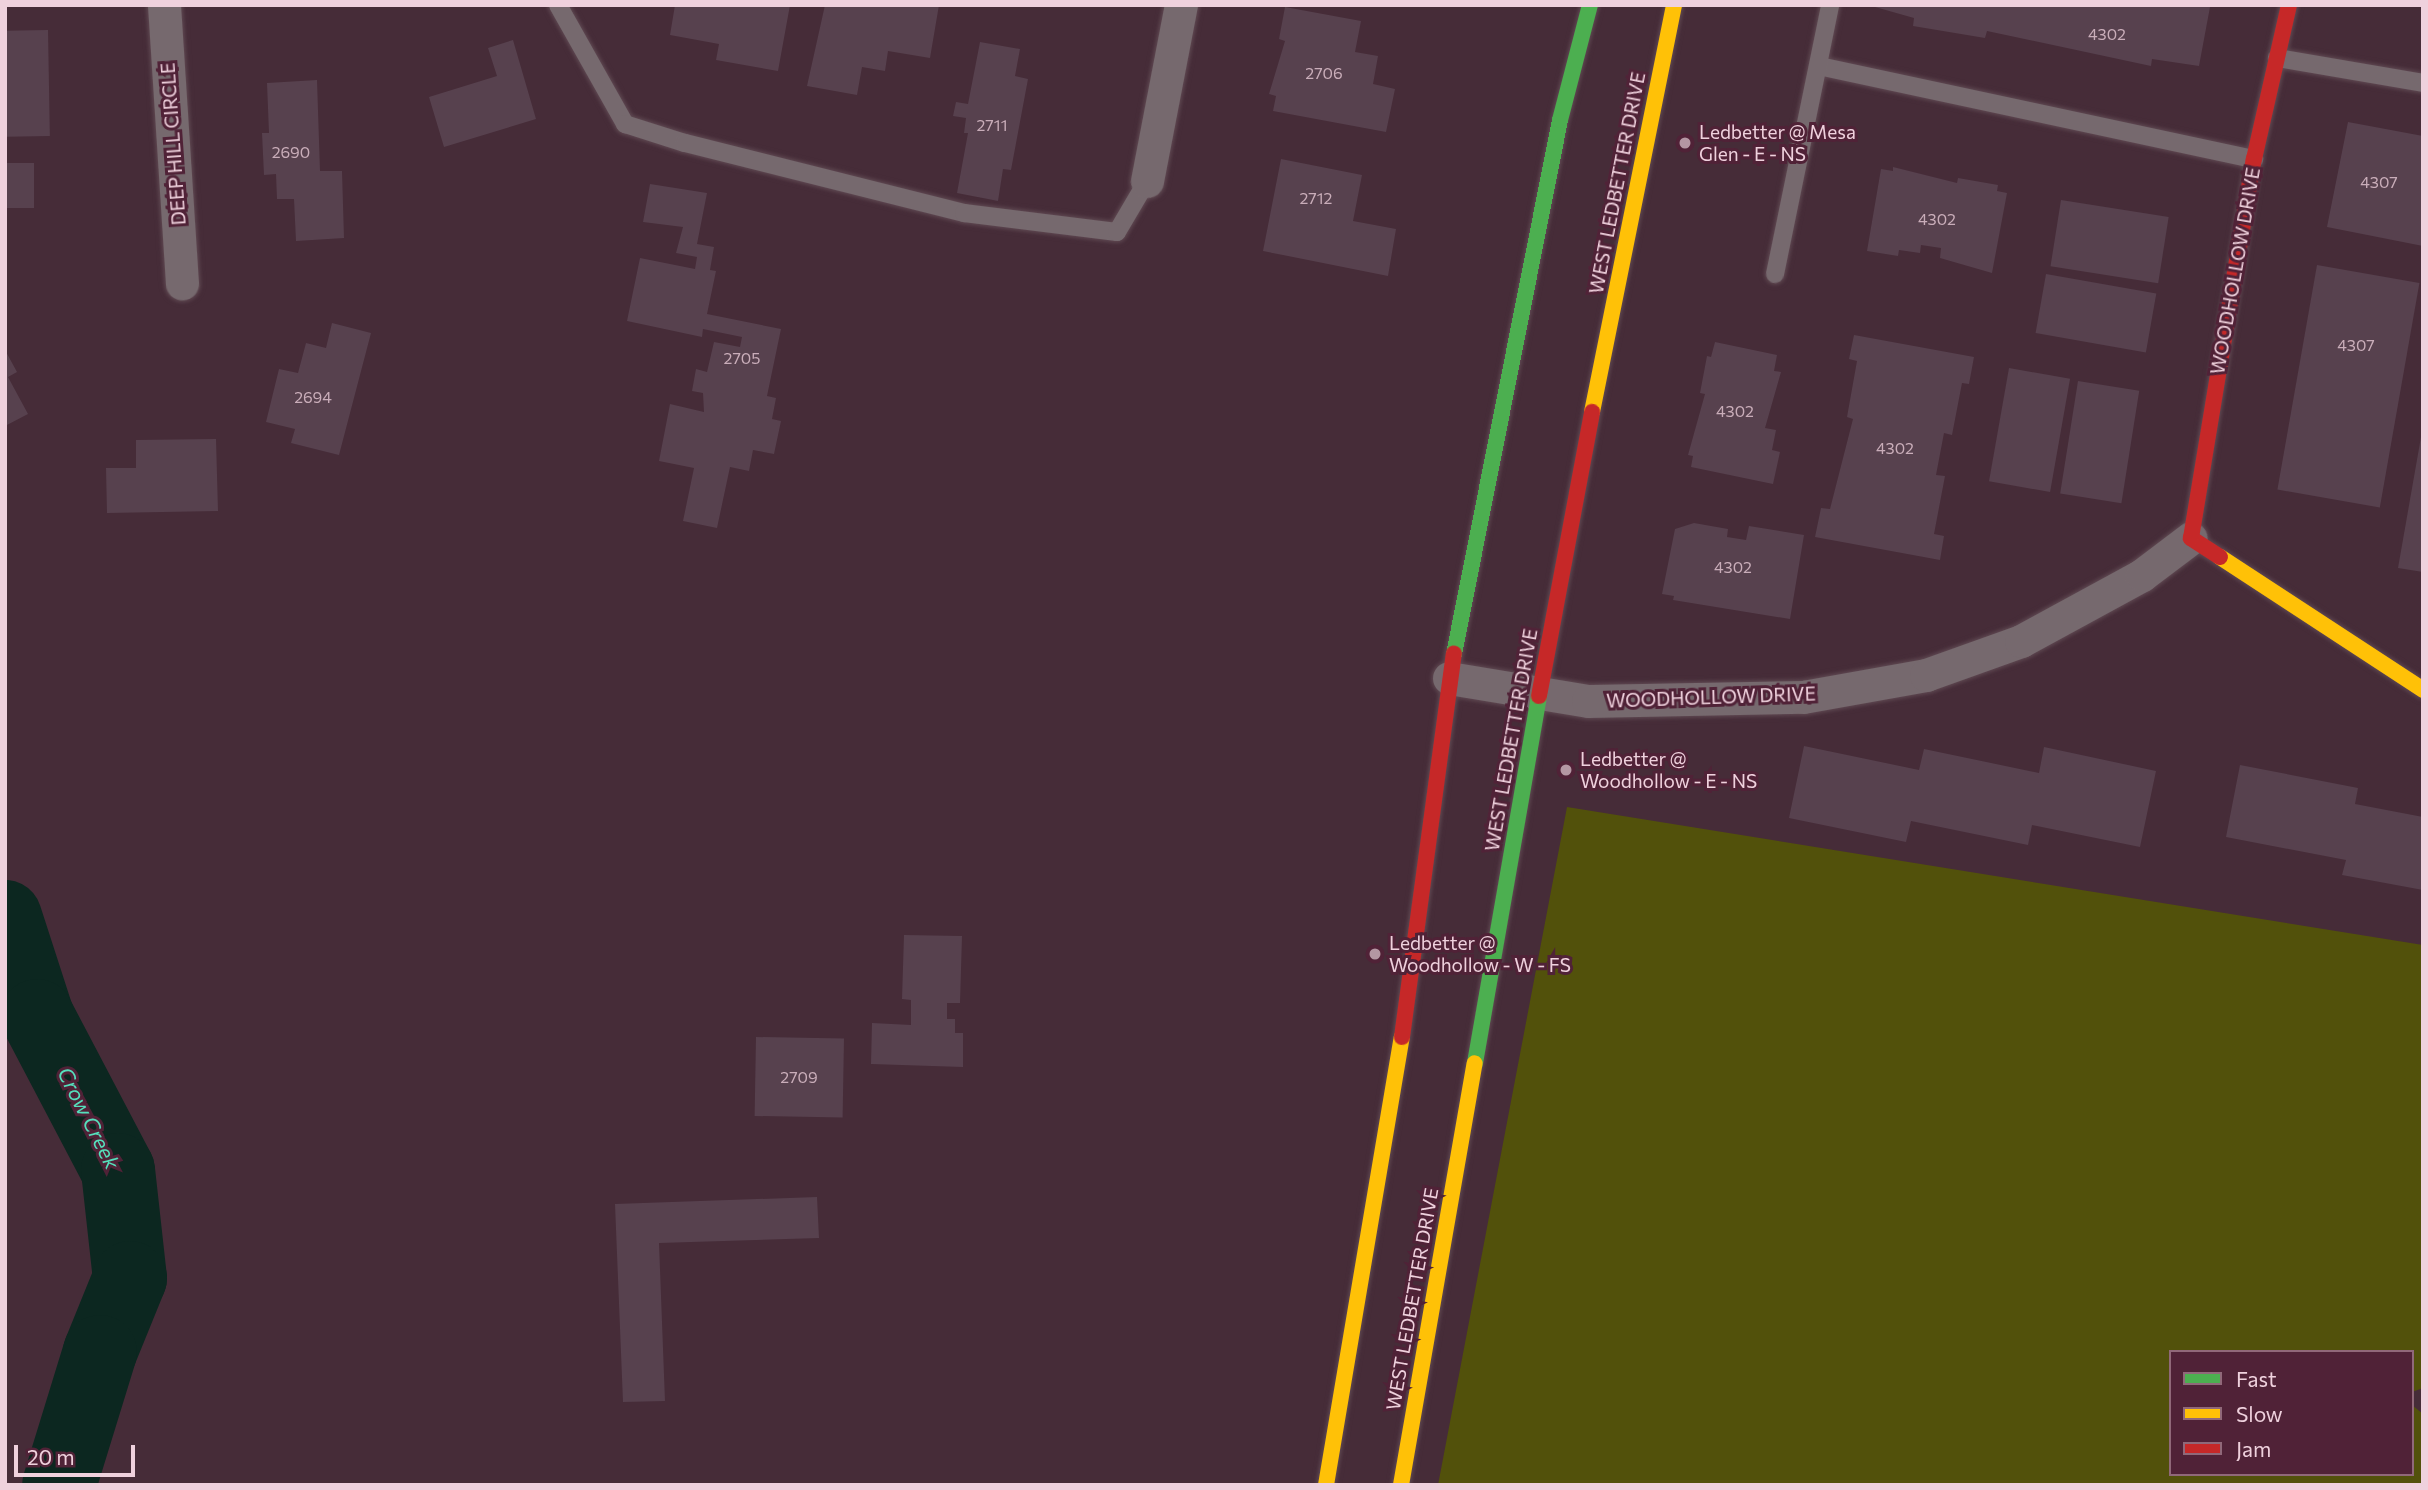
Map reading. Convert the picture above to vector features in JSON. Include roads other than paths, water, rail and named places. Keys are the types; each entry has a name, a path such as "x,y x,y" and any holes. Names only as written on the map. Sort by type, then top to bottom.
{"main road":[{"path":"1326,1485 1409,994 1437,749 1560,120 1590,5"},
{"name":"WEST LEDBETTER DRIVE","path":"1401,1485 1567,533 1674,5"},
{"name":"WOODHOLLOW DRIVE","path":"2191,538 2254,159 2289,5"},
{"path":"2191,538 2423,690"}],"street":[{"name":"DEEP HILL CIRCLE","path":"164,5 182,283"},
{"path":"1147,181 1181,5"},
{"name":"WOODHOLLOW DRIVE","path":"1450,678 1588,701 1803,697 1926,675 2021,641 2142,575 2191,538"}],"lane":[{"path":"558,5 625,124 685,143 964,213 1117,232 1147,181"},
{"path":"1774,274 1830,5"},
{"path":"2277,58 2423,83"},
{"path":"1819,66 2254,159"}],"waterway":[{"name":"Crow Creek","path":"5,917 37,1016 118,1170 130,1278 100,1352 59,1485"}],"place":[{"name":"Ledbetter @ Mesa Glen - E - NS","path":"1685,143"},
{"name":"Ledbetter @ Woodhollow - E - NS","path":"1566,770"},
{"name":"Ledbetter @ Woodhollow - W - FS","path":"1375,954"}]}
